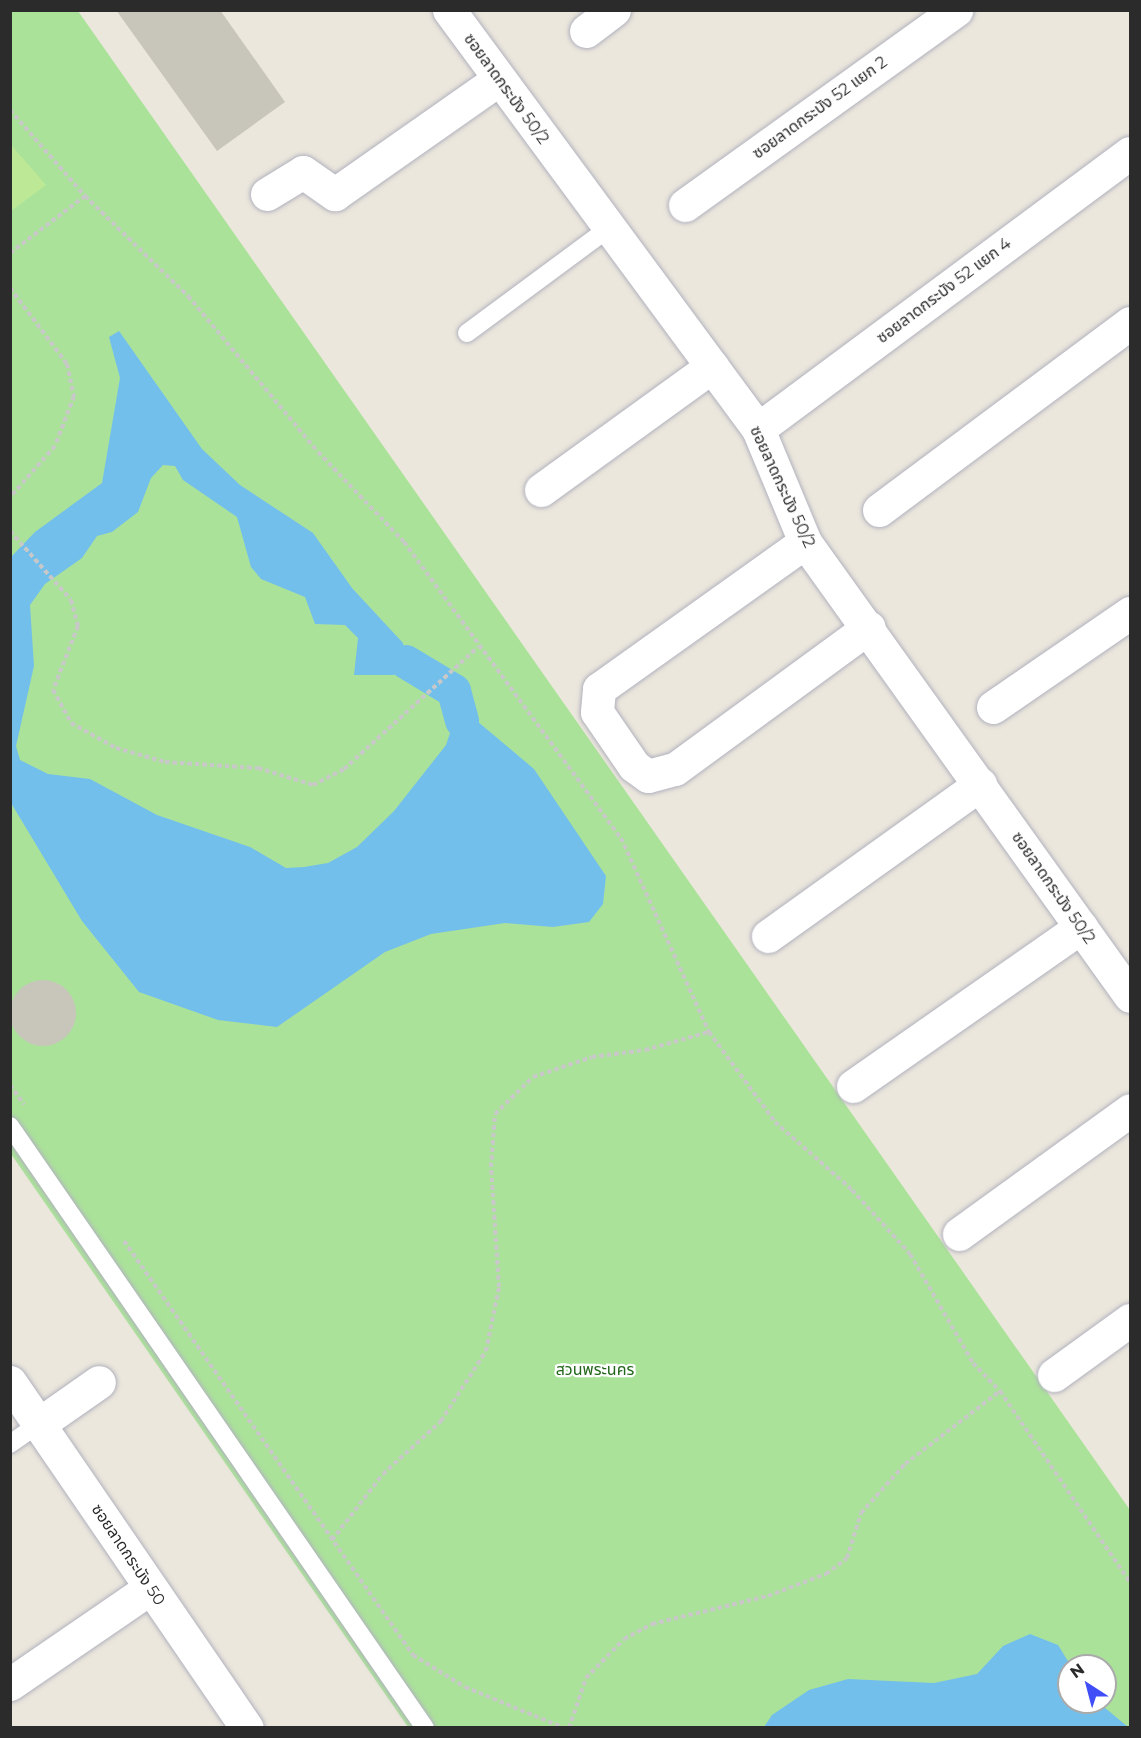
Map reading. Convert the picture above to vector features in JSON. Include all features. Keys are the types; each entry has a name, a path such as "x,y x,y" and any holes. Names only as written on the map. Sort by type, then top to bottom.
{"street":[{"name":"ซอยลาดกระบัง 50/2","path":"449,10 498,80 759,429 805,542 1131,996"},
{"path":"586,31 614,10"},
{"name":"ซอยลาดกระบัง 52 แยก 2","path":"685,205 956,10"},
{"path":"267,194 303,172 335,194 498,80"},
{"name":"ซอยลาดกระบัง 52 แยก 4","path":"759,429 1131,153"},
{"path":"879,510 1131,323"},
{"path":"541,490 711,366"},
{"path":"805,542 599,689 597,712 634,766 648,776 675,770 868,627"},
{"path":"993,707 1131,613"},
{"path":"768,936 980,784"},
{"path":"853,1086 1081,927"},
{"path":"959,1234 1131,1110"},
{"path":"1054,1375 1131,1320"},
{"name":"ซอยลาดกระบัง 50","path":"10,1382 247,1728"},
{"path":"39,1424 99,1382"},
{"path":"10,1684 150,1588"}],"lane":[{"path":"467,333 609,228"},
{"path":"10,1126 425,1728"},
{"path":"10,1444 39,1424"}],"path":[{"path":"10,110 85,196 188,296 318,452 404,542 478,647 589,788 621,838 709,1032 775,1122 852,1190 910,1254 973,1363 1000,1391 1131,1582"},
{"path":"10,253 85,196"},
{"path":"10,288 67,364 74,396 55,446 10,497"},
{"path":"10,531 71,600 78,626 53,690 71,723 116,748 165,762 258,768 313,785 344,769 478,647"},
{"path":"334,1539 383,1474 441,1421 486,1351 499,1287 491,1167 495,1114 533,1077 592,1057 645,1050 709,1032"},
{"path":"10,1085 31,1114"},
{"path":"121,1237 413,1655 465,1687 564,1728"},
{"path":"569,1728 586,1678 624,1639 652,1624 768,1596 826,1574 847,1558 861,1513 951,1425 1000,1391"}],"green space":[{"name":"สวนพระนคร","path":"10,11 78,11 1130,1510 1130,1727 408,1727 11,1154"},
{"path":"11,145 46,185 10,211"}],"water":[{"path":"119,331 202,449 240,485 313,533 352,588 403,643 406,662 394,675 354,675 358,638 345,625 315,624 305,597 261,579 251,567 237,517 183,480 175,466 163,465 151,478 138,512 112,532 97,536 82,558 45,584 30,605 34,666 16,746 20,760 48,774 90,779 157,815 250,847 286,868 304,867 328,863 357,847 394,811 446,745 451,730 462,721 477,721 534,769 606,876 603,904 589,922 553,927 505,923 431,934 385,952 277,1027 218,1020 139,992 82,921 11,803 11,557 35,532 102,483 120,378 109,337"},
{"path":"1030,1634 1058,1645 1064,1654 1057,1654 1057,1714 1112,1714 1128,1727 764,1727 772,1715 809,1690 848,1679 934,1683 977,1674 1003,1646"}],"building":[{"path":"116,10 220,10 285,102 217,151"},
{"path":"43,980 56,983 66,990 73,1000 76,1013 73,1026 66,1036 56,1043 43,1046 30,1043 20,1036 13,1026 10,1013 13,1000 20,990 30,983"}],"waterway":[{"path":"406,662 454,691 462,721"}]}
